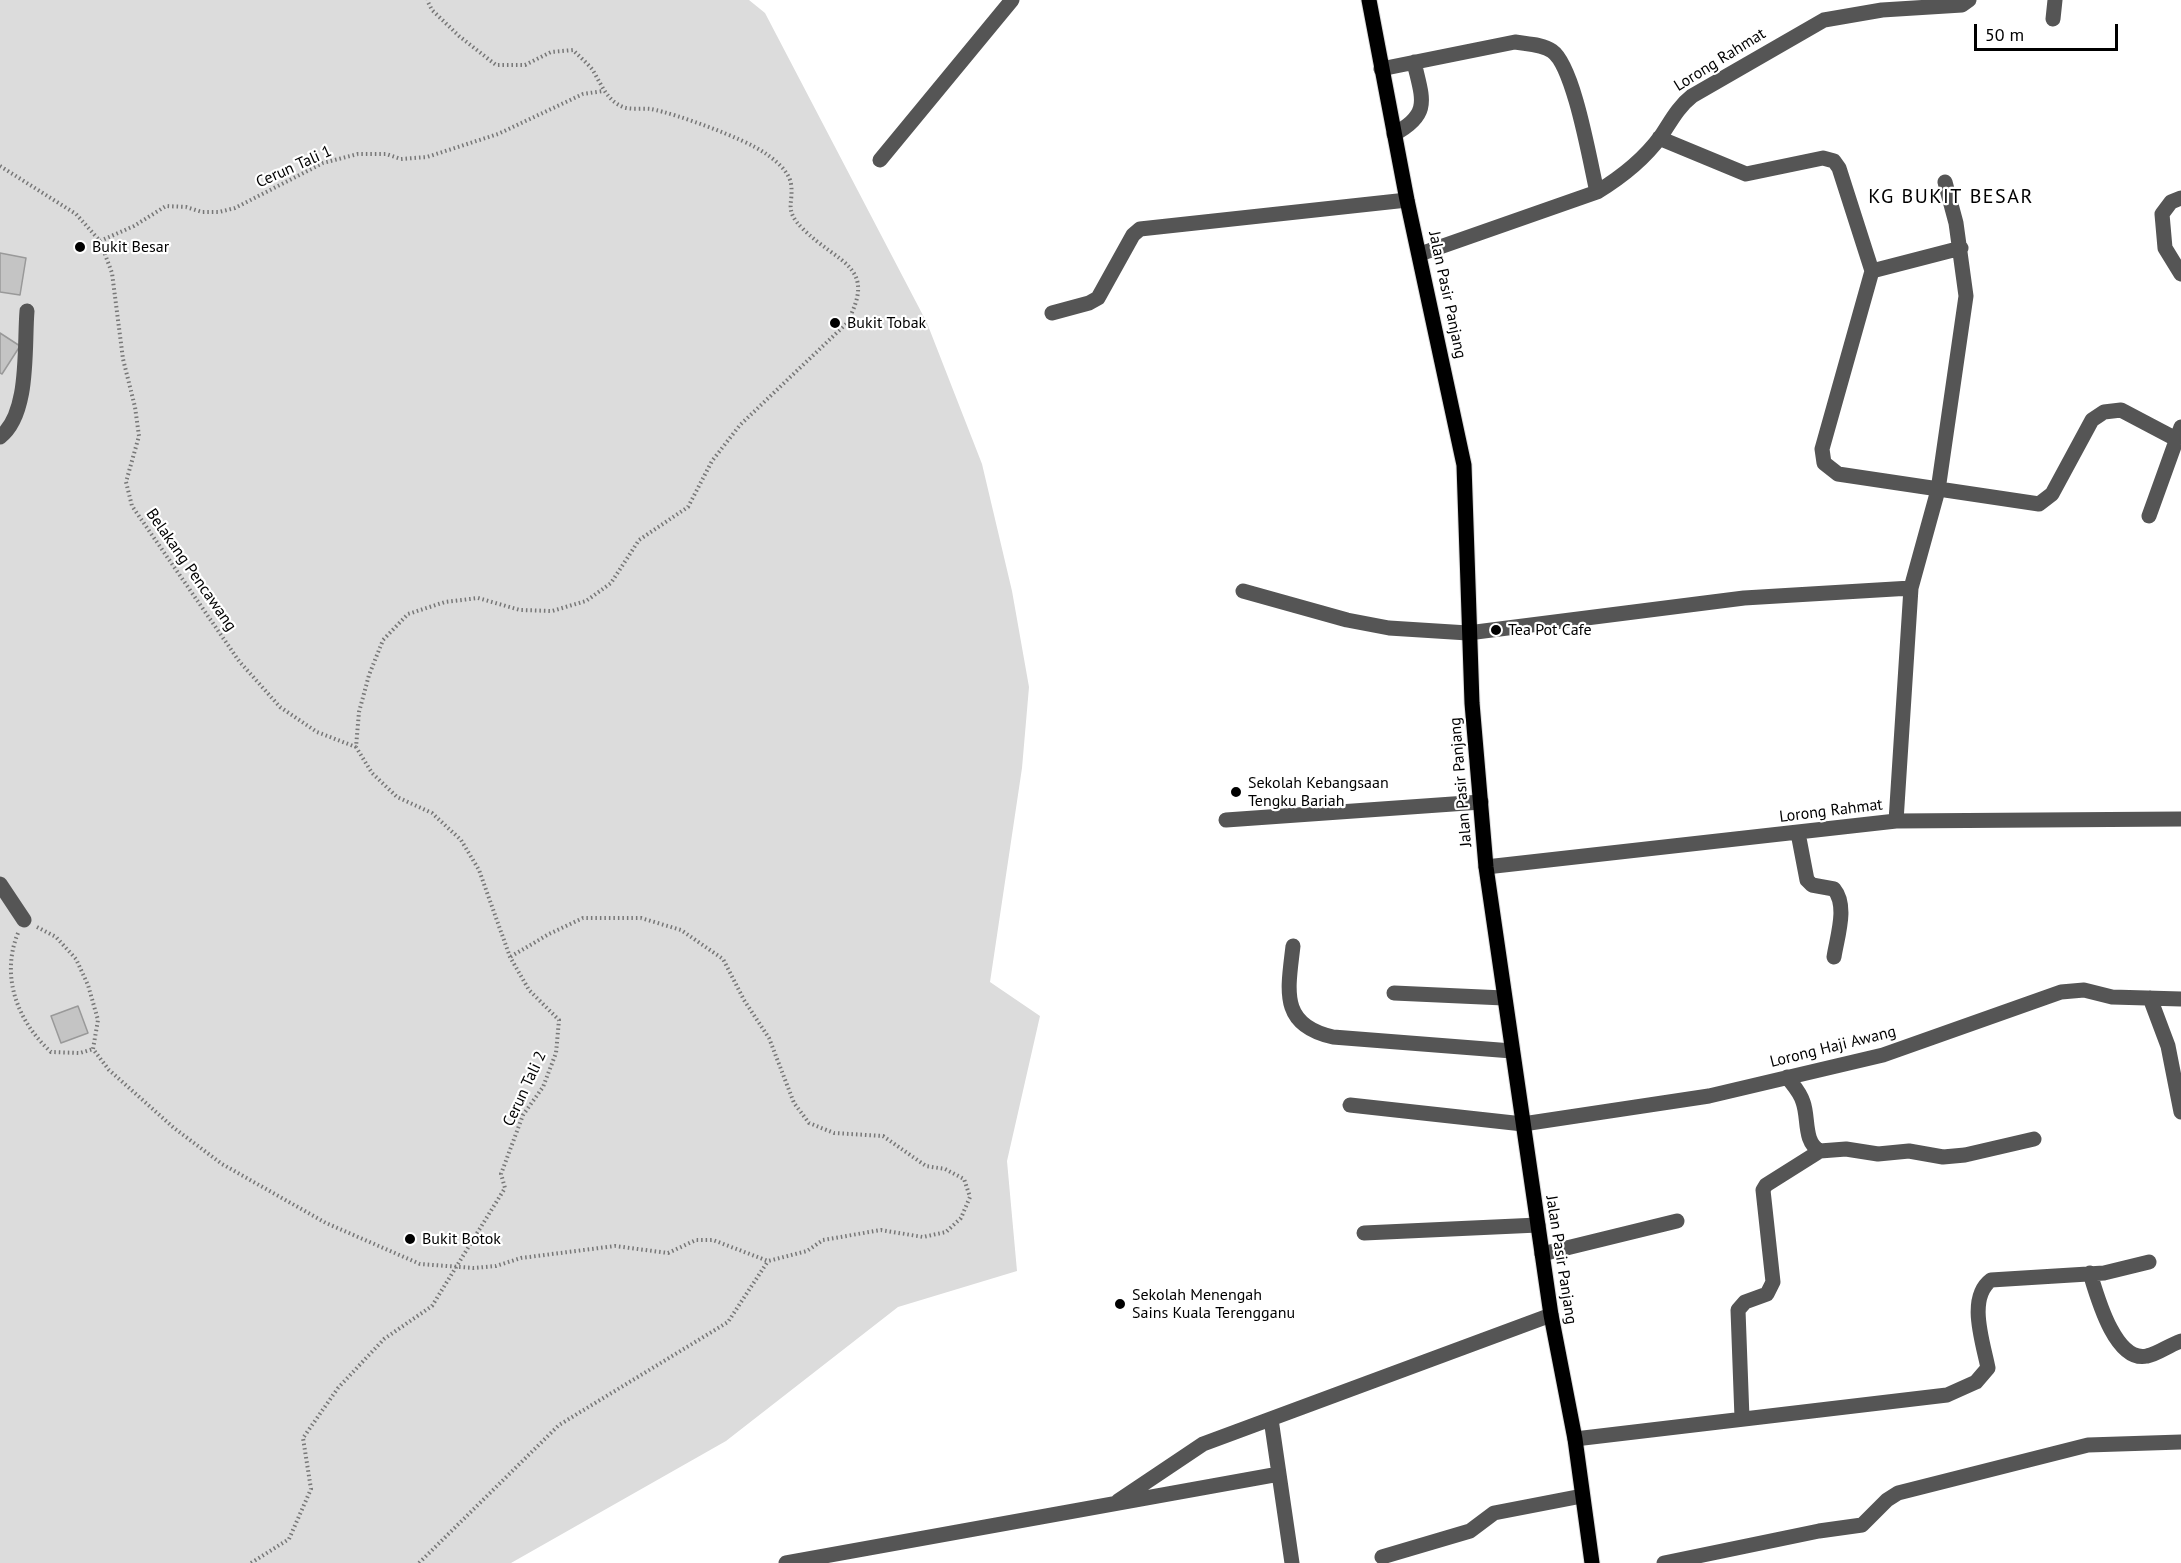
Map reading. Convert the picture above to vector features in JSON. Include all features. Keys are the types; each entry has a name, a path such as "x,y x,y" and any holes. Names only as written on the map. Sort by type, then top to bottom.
{"main road":[{"name":"Jalan Pasir Panjang","path":"1369,0 1407,200 1464,465 1468,633 1486,867 1551,1315 1575,1439 1592,1563"}],"street":[{"path":"880,160 1012,0"},
{"name":"Lorong Rahmat","path":"1420,254 1597,192 1620,178 1659,138 1678,109 1692,96 1806,28 1824,20 1882,5 1962,5 1970,0"},
{"path":"2053,19 2055,0"},
{"path":"1381,69 1515,42 1537,45 1552,51 1565,69 1571,87 1597,192"},
{"path":"1394,134 1412,124 1421,111 1421,93 1414,62"},
{"path":"1659,138 1746,174 1824,158 1834,162 1839,168 1872,271 1822,449 1824,463 1838,474 2039,504 2052,494 2092,420 2104,412 2121,410 2179,433 2149,516"},
{"path":"1896,820 1911,588 1938,490 1966,296 1961,248 1945,182"},
{"path":"2181,198 2171,202 2162,214 2165,248 2181,274"},
{"path":"1052,313 1089,303 1098,297 1133,235 1140,229 1407,200"},
{"path":"1872,271 1961,248"},
{"path":"0,437 6,432 20,408 27,311"},
{"path":"1243,591 1347,620 1389,628 1468,633 1744,598 1911,588"},
{"path":"1226,820 1481,802"},
{"name":"Lorong Rahmat","path":"1486,867 1896,820 2181,819"},
{"path":"1798,833 1807,880 1812,885 1834,889 1840,896 1841,914 1834,957"},
{"path":"0,884 24,920"},
{"path":"1293,946 1288,989 1292,1009 1301,1024 1313,1033 1333,1037 1512,1051"},
{"name":"Lorong Haji Awang","path":"1350,1105 1523,1124 1709,1096 1883,1055 2061,992 2084,990 2112,998 2181,999"},
{"path":"1394,993 1504,998"},
{"path":"2150,998 2168,1046 2181,1112"},
{"path":"1787,1077 1800,1093 1804,1104 1810,1142 1820,1151"},
{"path":"1742,1418 1738,1310 1745,1302 1767,1293 1773,1282 1763,1190 1766,1185 1820,1151 1846,1149 1878,1154 1909,1151 1943,1157 1965,1155 2034,1140"},
{"path":"1542,1254 1677,1221"},
{"path":"1364,1233 1538,1225"},
{"path":"1575,1439 1947,1395 1976,1383 1988,1368 1978,1309 1979,1294 1983,1286 1991,1280 2118,1270 2149,1262"},
{"path":"2090,1273 2114,1337 2127,1353 2145,1357 2181,1341"},
{"path":"1113,1504 1203,1444 1551,1315"},
{"path":"1271,1419 1292,1563"},
{"path":"1664,1563 1819,1531 1854,1527 1870,1520 1887,1500 1898,1493 2088,1445 2181,1442"},
{"path":"786,1563 1279,1474"},
{"path":"1382,1557 1470,1531 1494,1513 1582,1496"}],"path":[{"path":"93,1049 80,1053 51,1052 33,1036 22,1018 9,971 13,944 24,920 56,937 76,960 88,985 98,1020 93,1049 109,1070 174,1128 222,1164 326,1223 420,1264 474,1269 496,1266 521,1258 615,1246 668,1253 696,1240 713,1240 768,1261 807,1251 823,1240 881,1230 923,1237 946,1232 961,1218 970,1197 964,1179 945,1169 926,1166 883,1136 834,1132 809,1124 794,1103 769,1038 744,1000 723,959 681,930 641,918 584,918 549,934 510,957 479,870 461,840 432,813 397,797 372,773 356,747 359,712 369,675 383,640 408,614 445,602 478,598 520,610 552,611 586,601 611,583 639,540 688,507 712,461 740,425 846,324 858,302 859,281 841,257 819,244 800,226 789,207 791,184 784,170 764,153 683,118 650,109 623,106 603,91 592,69 573,50 551,52 525,65 496,65 459,36 432,10 427,0"},
{"name":"Cerun Tali 1","path":"100,241 134,226 166,206 186,207 202,212 219,212 235,208 323,163 358,154 386,154 401,159 427,158 498,134 583,94 603,91"},
{"path":"0,166 76,214 100,241"},
{"name":"Belakang Pencawang","path":"100,241 112,273 123,359 135,407 139,436 126,482 132,506 239,661 280,707 317,732 356,747"},
{"name":"Cerun Tali 2","path":"455,1266 471,1247 506,1188 501,1174 523,1115 543,1087 556,1053 559,1020 529,990 510,957"},
{"path":"419,1563 559,1425 728,1322 768,1261"},
{"path":"251,1563 289,1539 311,1488 303,1438 309,1429 338,1388 384,1339 432,1306 455,1266"}],"shaded area":[{"path":"0,0 749,0 765,13 927,323 982,464 1012,591 1029,687 1022,768 990,982 1040,1016 1007,1161 1017,1271 898,1307 726,1441 511,1563 0,1563"}],"building":[{"path":"0,253 26,258 20,295 0,292"},
{"path":"0,333 20,346 2,374 0,373"},
{"path":"78,1006 88,1033 61,1043 51,1016"}],"place":[{"name":"Bukit Besar","path":"80,247"},
{"name":"Bukit Tobak","path":"835,323"},
{"name":"Tea Pot Cafe","path":"1496,630"},
{"name":"Sekolah Kebangsaan Tengku Bariah","path":"1236,792"},
{"name":"Bukit Botok","path":"410,1239"},
{"name":"Sekolah Menengah Sains Kuala Terengganu","path":"1120,1304"}],"district":[{"name":"KG BUKIT BESAR","path":"1951,197"}]}
